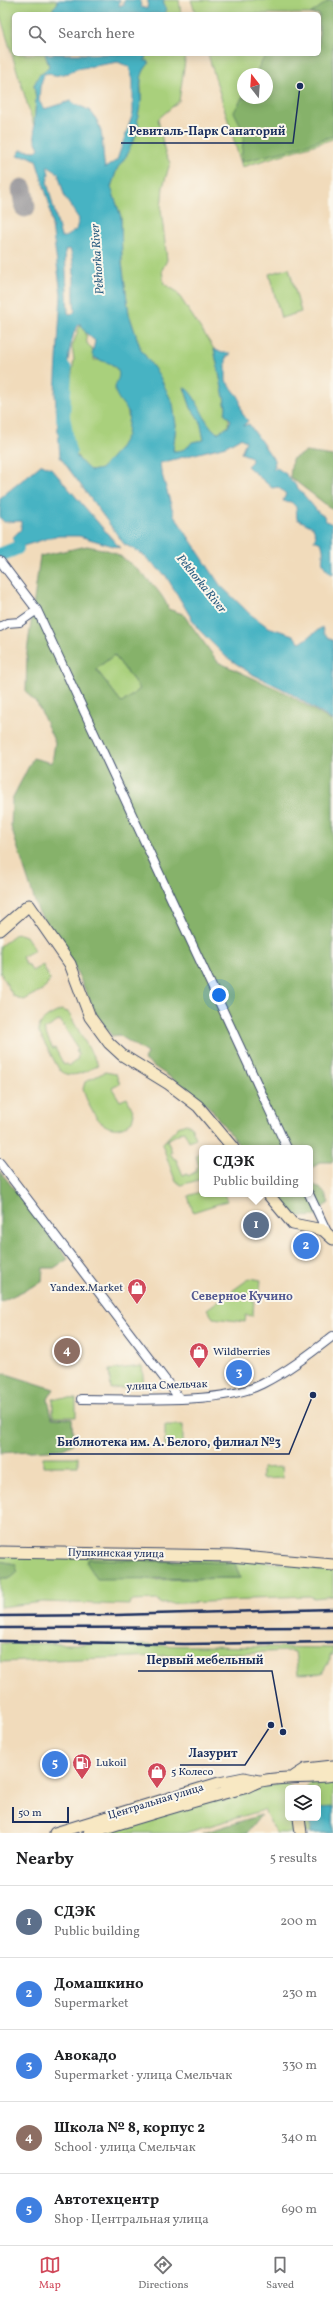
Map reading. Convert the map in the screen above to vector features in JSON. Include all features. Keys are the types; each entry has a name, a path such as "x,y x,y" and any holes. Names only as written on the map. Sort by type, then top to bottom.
{"street":[{"path":"0,561 37,610 286,1145"},
{"path":"0,627 7,623 20,622 37,610"},
{"path":"0,930 29,905 70,964 90,1017 109,1043 122,1055 169,1084 198,1106 230,1145"},
{"path":"0,1163 180,1399"},
{"path":"270,1197 293,1224 330,1235"},
{"path":"311,1197 330,1235"},
{"name":"улица Смельчак","path":"81,1399 180,1399 236,1392 262,1385 333,1336"},
{"name":"Пушкинская улица","path":"0,1552 231,1556 333,1565"},
{"name":"Центральная улица","path":"295,1776 306,1769 333,1766"},
{"name":"Центральная улица","path":"89,1833 223,1792 246,1787 259,1781 295,1776 307,1779 333,1775"},
{"path":"295,1776 296,1785"},
{"name":"Центральная улица","path":"55,1833 219,1783 244,1778 259,1781"},
{"path":"299,1821 301,1833"}],"green space":[{"path":"0,0 57,0 57,4 53,8 54,12 12,12 12,54 0,15"},
{"path":"164,0 179,0 181,12 166,12 163,2"},
{"path":"191,0 333,0 333,139 242,167 209,56 321,56 321,12 195,12"},
{"path":"330,0 333,0 333,136 286,151 241,162 244,132 234,112 238,104 273,104 273,68 258,68 265,56 321,56 321,12 313,12"},
{"path":"13,56 46,56 49,66 34,85 36,99 34,126"},
{"path":"145,56 186,56 179,101 158,119 165,153 170,163 163,187 161,209 167,260 162,270 164,284 176,291 214,349 229,421 228,427 217,433 207,423 184,387 191,408 201,421 204,440 181,451 173,451 176,425 149,361 141,350 129,314 122,263 121,217 111,187 117,169 139,128 137,125 137,118 141,100 141,79 146,67 144,61"},
{"path":"289,268 301,312 281,318 269,274"},
{"path":"80,325 85,326 87,343 95,354 94,360 107,360 122,374 131,434 117,454 98,473 86,470 67,440 66,411 74,360 72,347"},
{"path":"306,452 333,456 333,510 290,477 292,459"},
{"path":"87,546 105,550 115,553 138,570 161,594 168,609 183,614 218,662 286,693 333,722 333,1162 321,1162 313,1167 313,1145 239,1145 211,1109 191,1091 144,1060 147,1053 119,1035 112,1036 97,1016 75,968 38,911 11,827 12,799 33,758 52,763 55,743 38,705 26,692 27,652 40,556","holes":["114,655 140,689 122,703 96,669"]},
{"path":"114,655 140,689 122,703 96,669"},
{"path":"17,933 26,936 35,950 22,957 26,965 28,964 32,971 43,965 50,980 44,989 23,1000 13,996 0,972 0,946"},
{"path":"61,1010 68,1012 98,1065 79,1074 69,1075 60,1071 39,1033 39,1028 42,1021","holes":["60,1020 78,1049 76,1050 79,1055 77,1057 78,1059 69,1066 67,1064 64,1065 55,1048 53,1049 44,1030"]},
{"path":"105,1072 116,1074 120,1084 112,1088 120,1101 127,1098 134,1113 132,1121 123,1127 114,1128 107,1126 100,1121 94,1114 83,1089 85,1082"},
{"path":"186,1124 191,1126 196,1138 189,1141 184,1131 167,1140 172,1152 170,1153 174,1159 176,1159 183,1175 187,1174 188,1176 197,1171 196,1168 199,1167 199,1180 181,1185 175,1180 162,1144 178,1127"},
{"path":"199,1154 199,1167 196,1155"},
{"path":"0,1171 68,1259 54,1268 43,1268 42,1282 0,1302"},
{"path":"313,1185 322,1191 329,1203 323,1207 316,1216 307,1217 296,1215 284,1206 278,1197 313,1197"},
{"path":"199,1192 199,1197 225,1197 227,1201 193,1212 188,1196"},
{"path":"250,1278 261,1280 259,1299 254,1299 253,1316 246,1315 245,1322 213,1318 207,1309"},
{"path":"142,1366 144,1386 111,1389 109,1370"},
{"path":"0,1372 54,1389 48,1399 52,1418 72,1419 73,1444 63,1449 0,1453"},
{"path":"53,1398 76,1399 76,1417 53,1417"},
{"path":"165,1425 183,1425 183,1447 165,1447"},
{"path":"43,1457 78,1457 78,1466 43,1466"},
{"path":"282,1467 283,1478 262,1479 262,1468"},
{"path":"0,1555 235,1559 333,1568 333,1596 314,1598 309,1596 251,1598 249,1600 161,1604 159,1600 130,1601 129,1605 43,1602 0,1607 0,1578 11,1578 15,1564 0,1561","holes":["89,1559 235,1563 240,1578 154,1580 137,1578"]},
{"path":"88,1559 235,1563 240,1578 97,1579 87,1563"},
{"path":"0,1561 15,1564 18,1572 11,1578 0,1578"},
{"path":"0,1643 333,1648 333,1655 330,1655 330,1660 322,1673 298,1674 295,1652 291,1651 0,1662"},
{"path":"333,1778 333,1833 305,1833 304,1821 321,1821 321,1785 308,1785 311,1781"},
{"path":"287,1783 289,1785 285,1785 285,1821 295,1821 297,1833 276,1833 264,1810 185,1833 95,1833 246,1789"},
{"path":"261,1815 247,1833 203,1833"}],"water":[{"path":"57,0 120,0 119,6 125,5 123,3 125,0 140,0 141,7 147,9 148,0 164,0 163,5 167,10 166,12 54,12 53,8 57,4"},
{"name":"Pekhorka River","path":"46,56 146,56 145,61 148,61 149,64 143,72 141,81 141,103 138,118 138,125 140,128 129,149 129,152 117,169 111,187 121,217 122,263 129,314 141,350 159,375 173,404 176,425 173,451 184,449 192,442 204,440 200,421 191,408 184,387 193,396 207,422 217,433 228,427 231,420 225,414 226,407 214,349 222,353 230,353 230,355 226,357 226,381 239,397 242,413 248,421 243,426 249,424 274,460 275,466 272,469 277,468 286,474 319,513 324,516 326,521 332,524 333,575 324,566 322,559 323,548 321,543 314,540 316,535 313,527 297,519 296,507 291,502 283,501 286,494 278,487 272,488 247,466 252,461 251,457 241,453 246,441 240,438 226,446 160,463 161,471 174,515 220,585 250,614 268,627 293,635 299,642 305,640 322,627 324,634 333,641 333,721 287,691 250,673 225,656 198,629 166,576 142,554 124,544 60,457 55,393 61,294 49,203 36,160 28,156 17,156 21,150 36,151 39,148 35,140 34,126 36,99 34,85 39,75 49,66","holes":["118,62 129,67 133,80 133,113 117,160 105,168 101,131 95,117 86,108 71,101 44,109 39,101 40,87 44,74 50,73 53,76 69,73 76,69","47,166 58,173 65,198 79,219 76,230 65,237 61,237 47,182 49,174","70,249 74,272 75,311 71,315 68,313 65,250","78,324 81,324 85,332 95,341 92,355 95,358 114,365 118,371 119,376 115,386 116,393 129,413 127,435 119,449 101,469 91,471 70,448 66,440 64,430 64,399 68,363 74,333"]},
{"path":"42,464 51,468 120,548 79,536 55,536 17,548 12,538 21,529 21,521 4,522 0,518 0,498"},
{"path":"333,1807 333,1833 311,1833 311,1821 321,1821 321,1808"}],"waterway":[{"path":"65,369 63,418 70,453"},
{"path":"0,555 17,548"}],"taxiway":[{"path":"22,189 25,207"}],"railway":[{"path":"0,1616 116,1615 333,1609"},
{"path":"0,1628 333,1627"},
{"path":"0,1641 185,1644 333,1642"}],"place":[{"name":"Ревиталь-Парк Санаторий","path":"300,86"},
{"name":"СДЭК","path":"256,1225"},
{"name":"Домашкино","path":"306,1246"},
{"name":"Yandex.Market","path":"137,1305"},
{"name":"Школа № 8, корпус 2","path":"67,1351"},
{"name":"Wildberries","path":"199,1369"},
{"name":"Авокадо","path":"239,1373"},
{"name":"Библиотека им. А. Белого, филиал №3","path":"313,1395"},
{"name":"Лазурит","path":"271,1725"},
{"name":"Первый мебельный","path":"283,1732"},
{"name":"Автотехцентр","path":"55,1764"},
{"name":"Lukoil","path":"82,1780"},
{"name":"5 Колесо","path":"157,1789"}],"district":[{"name":"Северное Кучино","path":"242,1297"}]}
